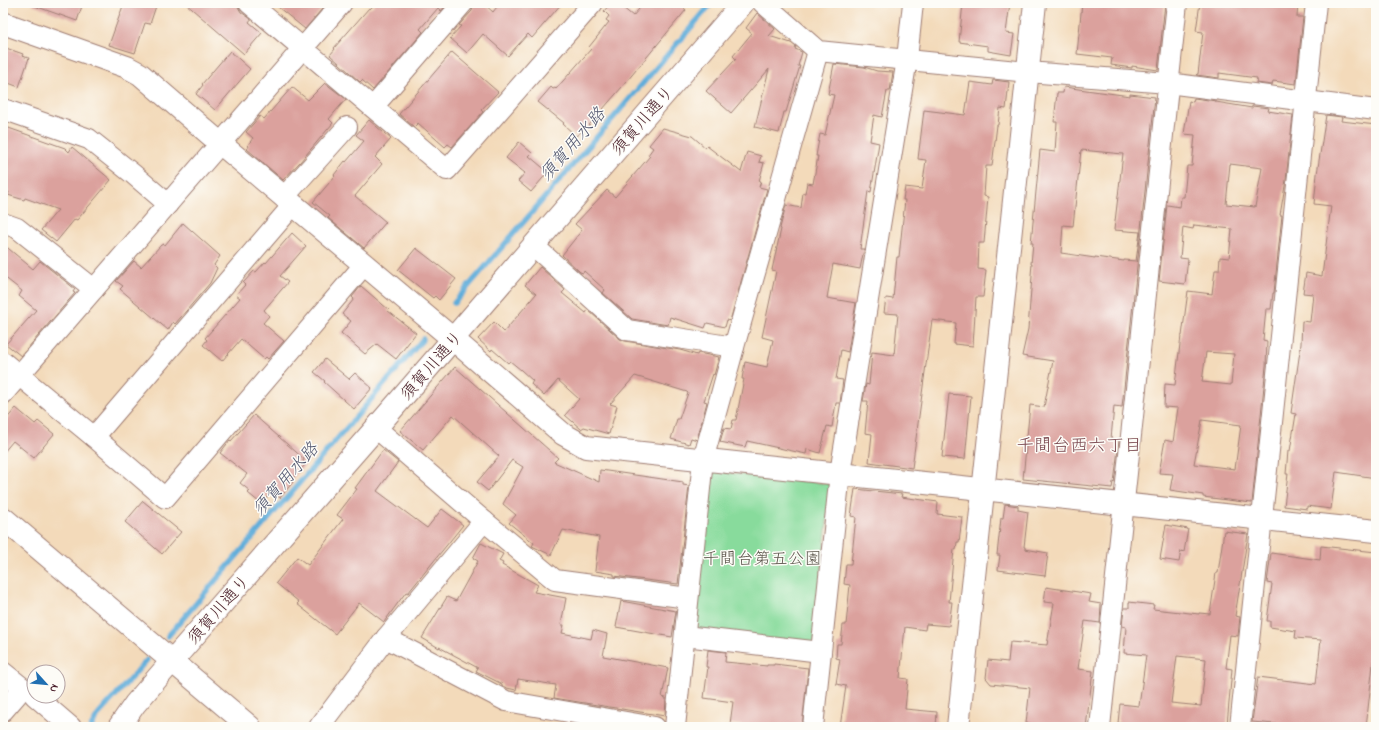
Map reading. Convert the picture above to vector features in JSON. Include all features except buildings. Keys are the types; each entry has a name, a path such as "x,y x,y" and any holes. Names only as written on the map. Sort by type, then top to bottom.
{"street":[{"path":"248,3 447,170 593,3"},
{"path":"3,394 342,3"},
{"path":"373,107 463,3"},
{"name":"須賀川通り","path":"119,727 132,708 172,661 534,246 742,3"},
{"path":"763,3 818,51 1028,72 1168,83 1376,110"},
{"path":"813,727 840,473 907,59 913,3"},
{"path":"958,727 1035,3"},
{"path":"1100,727 1177,3"},
{"path":"1240,727 1316,3"},
{"path":"3,23 127,66 140,74 563,434 586,447 1376,531"},
{"path":"675,727 686,636 688,598 703,460 818,51"},
{"path":"3,109 89,139 134,174 168,204"},
{"path":"94,437 289,201 347,127"},
{"path":"3,223 17,228 94,289"},
{"path":"534,246 627,330 734,346"},
{"path":"3,362 165,498 364,264"},
{"path":"376,428 555,580 688,598"},
{"path":"3,518 250,727"},
{"path":"319,727 386,638 484,521"},
{"path":"686,636 821,652"},
{"path":"386,638 506,701 655,727"},
{"path":"3,672 26,689"},
{"path":"3,711 26,696"},
{"path":"44,704 71,727"}],"green space":[{"name":"千間台第五公園","path":"711,471 831,484 814,646 694,633"}],"waterway":[{"name":"須賀用水路","path":"454,303 712,3"},
{"name":"須賀用水路","path":"168,636 423,339"},
{"name":"須賀用水路","path":"91,727 99,714 147,660"}],"district":[{"name":"千間台西六丁目","path":"1079,445"}]}
